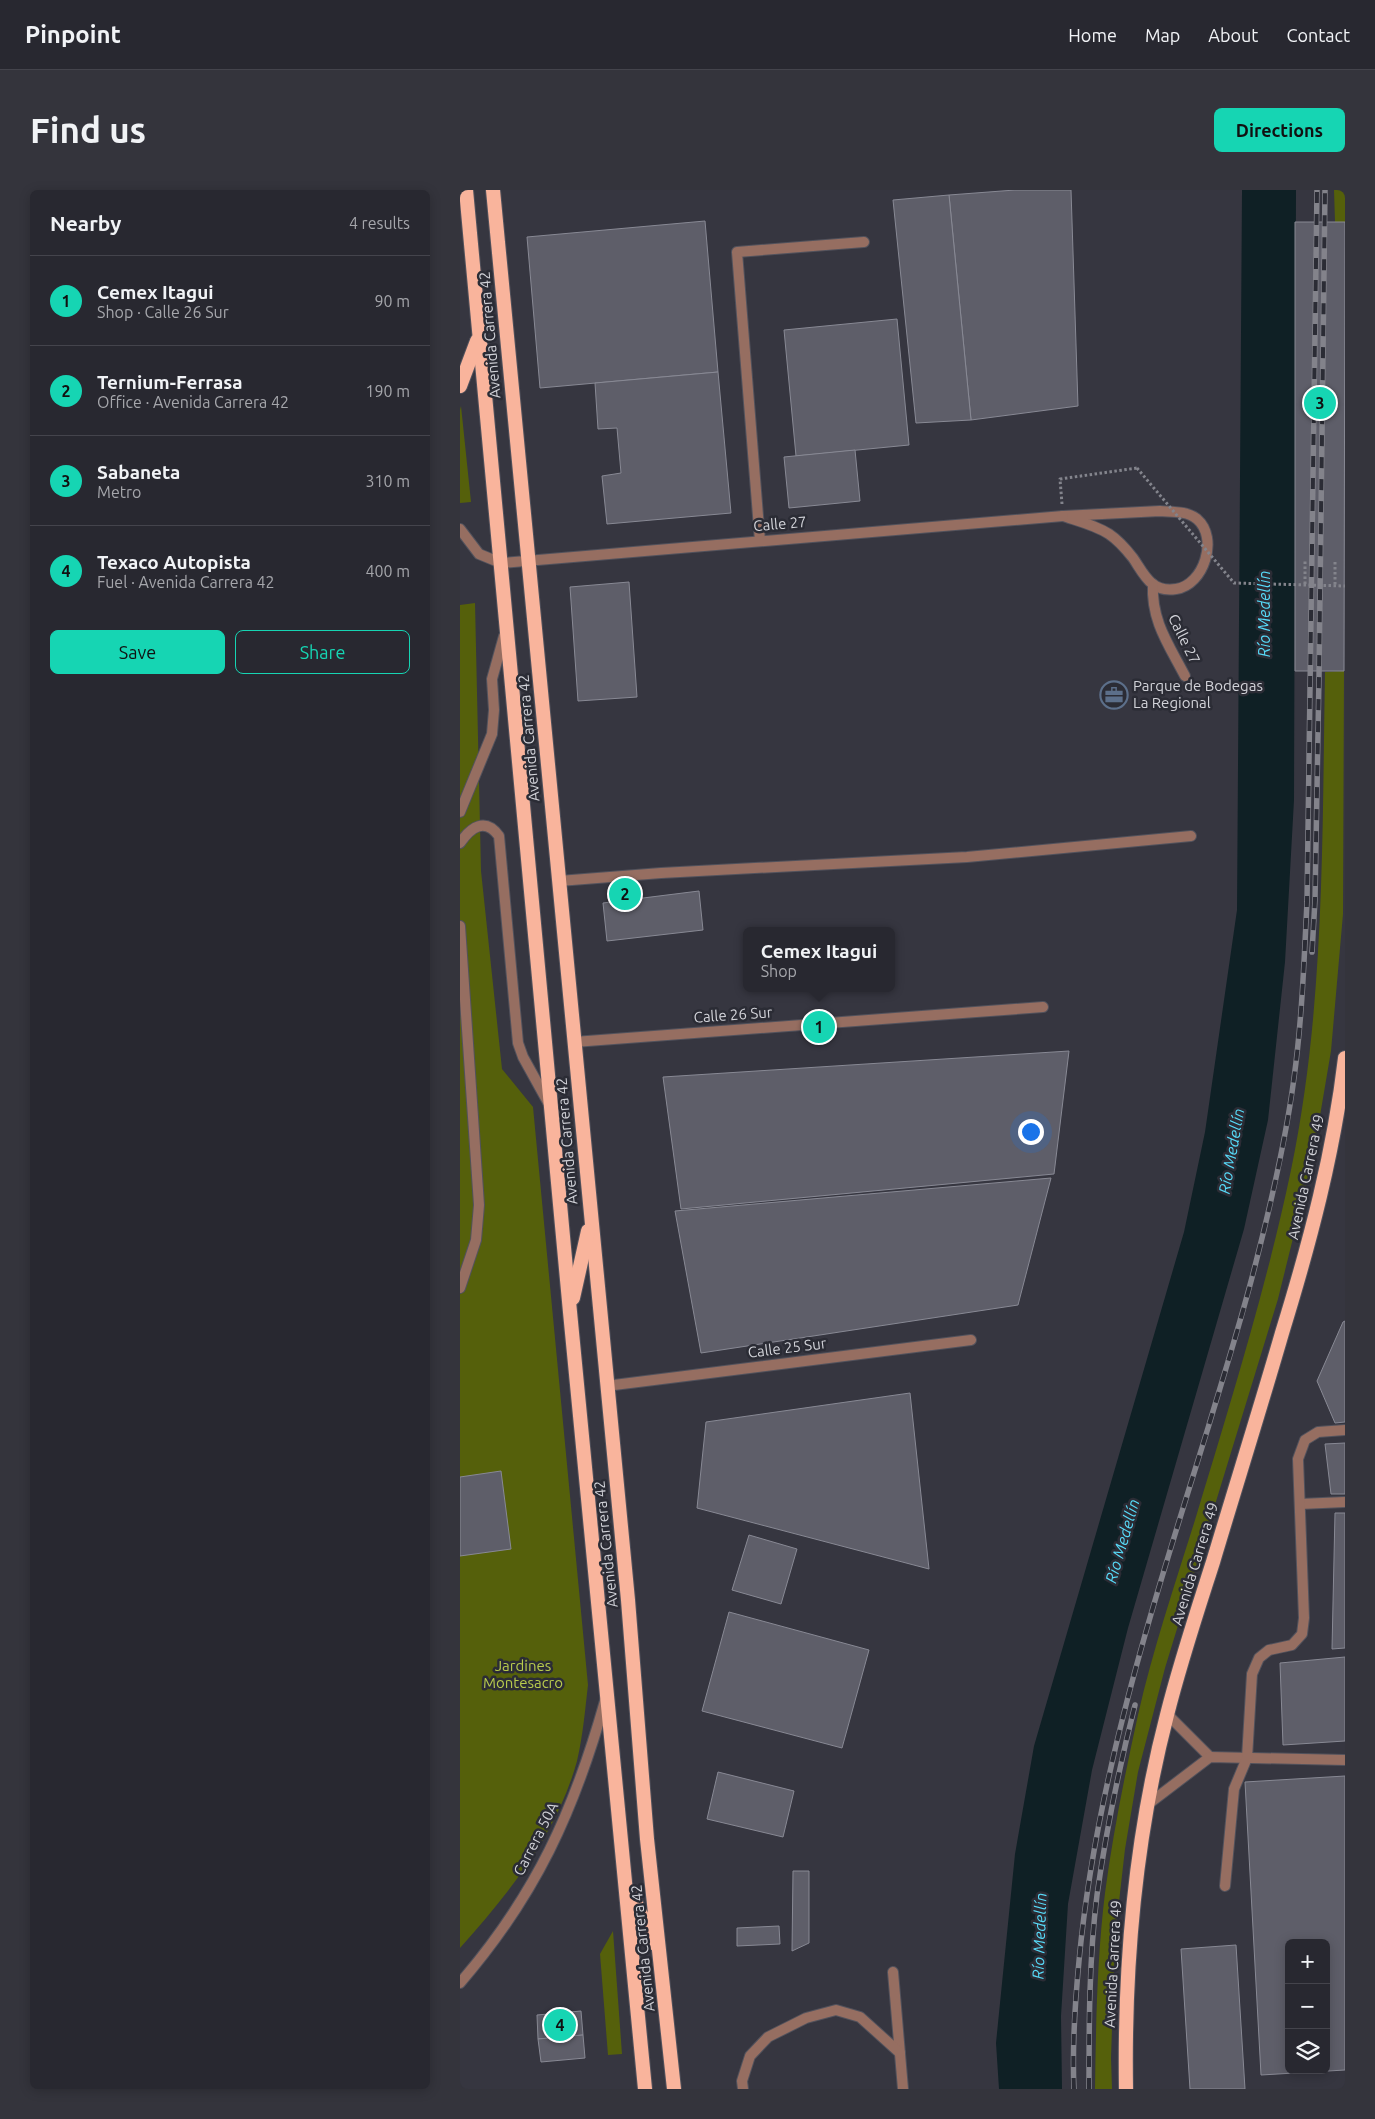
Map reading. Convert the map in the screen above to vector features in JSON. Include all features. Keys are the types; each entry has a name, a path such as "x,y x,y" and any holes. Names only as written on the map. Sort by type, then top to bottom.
{"highway":[{"name":"Avenida Carrera 42","path":"466,190 570,1312 645,2089"},
{"name":"Avenida Carrera 42","path":"493,190 606,1386 628,1600 647,1839 674,2089"},
{"path":"460,386 479,336"},
{"name":"Avenida Carrera 49","path":"1126,2089 1126,1981 1138,1852 1147,1805 1167,1714 1307,1250 1328,1163 1345,1058"},
{"path":"570,1312 590,1218"},
{"path":"625,1881 660,1954"}],"street":[{"path":"760,541 737,252 864,242"},
{"name":"Calle 27","path":"501,563 1063,516 1160,511 1185,513 1197,519 1206,532 1207,552 1204,565 1192,582 1177,589 1165,589 1153,584 1143,575 1133,558 1114,538 1107,533 1063,516"},
{"path":"460,530 479,554 501,563"},
{"name":"Calle 27","path":"1153,584 1153,599 1158,624 1185,676"},
{"path":"460,812 492,734 494,710 492,680 506,625"},
{"path":"460,843 473,827 483,826 493,829 499,836 518,1043 523,1057 551,1106"},
{"path":"559,881 661,873 967,857 1191,836"},
{"path":"460,926 479,1204 476,1240 461,1282"},
{"name":"Calle 26 Sur","path":"574,1042 1043,1007"},
{"name":"Calle 25 Sur","path":"606,1386 971,1340"},
{"path":"1225,1886 1234,1788 1247,1758 1252,1674 1259,1658 1270,1650 1292,1645 1302,1634 1304,1618 1298,1459 1305,1440 1318,1432 1345,1430"},
{"path":"1300,1504 1345,1502"},
{"name":"Carrera 50A","path":"460,1983 509,1920 541,1868 568,1813 586,1763 607,1693"},
{"path":"1167,1714 1210,1757"},
{"path":"1147,1805 1210,1757 1345,1760"},
{"path":"893,1972 903,2089"},
{"path":"743,2089 742,2081 750,2056 768,2037 806,2018 836,2010 860,2017 900,2053"}],"path":[{"path":"1063,516 1060,479 1137,468 1234,583 1345,586"},
{"path":"1305,561 1305,584"},
{"path":"1334,562 1335,585"}],"green space":[{"path":"1334,190 1345,190 1345,222 1335,222"},
{"path":"461,406 471,502 460,503 460,410"},
{"name":"Jardines Montesacro","path":"475,603 481,871 502,1069 533,1107 588,1685 577,1761 557,1813 544,1838 513,1884 460,1948 460,605"},
{"path":"1344,671 1343,914 1331,1051 1313,1157 1278,1299 1165,1668 1138,1772 1125,1849 1115,1937 1111,2058 1112,2089 1095,2089 1097,1991 1102,1917 1128,1759 1157,1641 1195,1520 1259,1302 1291,1170 1302,1109 1310,1047 1320,922 1325,672"},
{"path":"613,1931 622,2054 608,2055 600,1954"}],"water":[{"name":"Río Medellín","path":"1242,190 1296,190 1294,800 1285,962 1268,1120 1244,1229 1128,1628 1092,1770 1068,1904 1061,2016 1062,2089 999,2089 996,2043 1015,1854 1034,1746 1184,1232 1205,1132 1237,910"}],"building":[{"path":"1015,190 1071,190 1078,406 971,420 949,195"},
{"path":"949,195 971,420 916,423 893,200"},
{"path":"705,221 718,372 540,388 527,237"},
{"path":"1295,222 1345,222 1344,671 1295,671"},
{"path":"897,319 909,445 796,456 784,330"},
{"path":"718,372 731,513 607,524 602,476 621,473 617,428 598,429 595,383"},
{"path":"855,450 860,501 789,508 784,457"},
{"path":"629,582 637,697 578,701 570,587"},
{"path":"699,891 703,930 607,941 603,903"},
{"path":"1069,1051 1054,1174 681,1209 663,1077"},
{"path":"1051,1178 1018,1305 701,1353 675,1211"},
{"path":"1345,1321 1345,1422 1335,1423 1317,1381"},
{"path":"910,1393 929,1569 697,1508 706,1422"},
{"path":"1345,1443 1345,1494 1331,1494 1325,1444"},
{"path":"501,1471 511,1549 460,1556 460,1477"},
{"path":"1335,1513 1345,1513 1345,1648 1332,1649"},
{"path":"749,1535 797,1549 781,1604 732,1590"},
{"path":"729,1612 869,1650 842,1748 702,1711"},
{"path":"1345,1657 1345,1741 1283,1745 1280,1663"},
{"path":"718,1772 794,1791 783,1837 707,1819"},
{"path":"1345,1776 1345,2070 1330,2071 1330,1939 1285,1939 1285,2074 1261,2075 1245,1782"},
{"path":"793,1871 809,1871 809,1943 792,1951"},
{"path":"779,1926 780,1944 737,1946 737,1928"},
{"path":"1236,1945 1245,2089 1190,2089 1181,1949"},
{"path":"581,2011 583,2035 538,2039 537,2015"},
{"path":"583,2035 585,2058 541,2062 538,2039"}],"railway":[{"path":"1074,2089 1073,2057 1076,1993 1087,1893 1113,1758 1167,1559 1252,1279 1278,1169 1297,1056 1307,902 1317,190"},
{"path":"1312,952 1315,900 1319,677 1325,190"},
{"path":"1089,2089 1089,2016 1094,1919 1113,1800 1135,1705"}],"place":[{"name":"Sabaneta","path":"1320,403"},
{"name":"Parque de Bodegas La Regional","path":"1114,695"},
{"name":"Ternium-Ferrasa","path":"625,894"},
{"name":"Cemex Itagui","path":"819,1027"},
{"name":"Texaco Autopista","path":"560,2025"}]}
